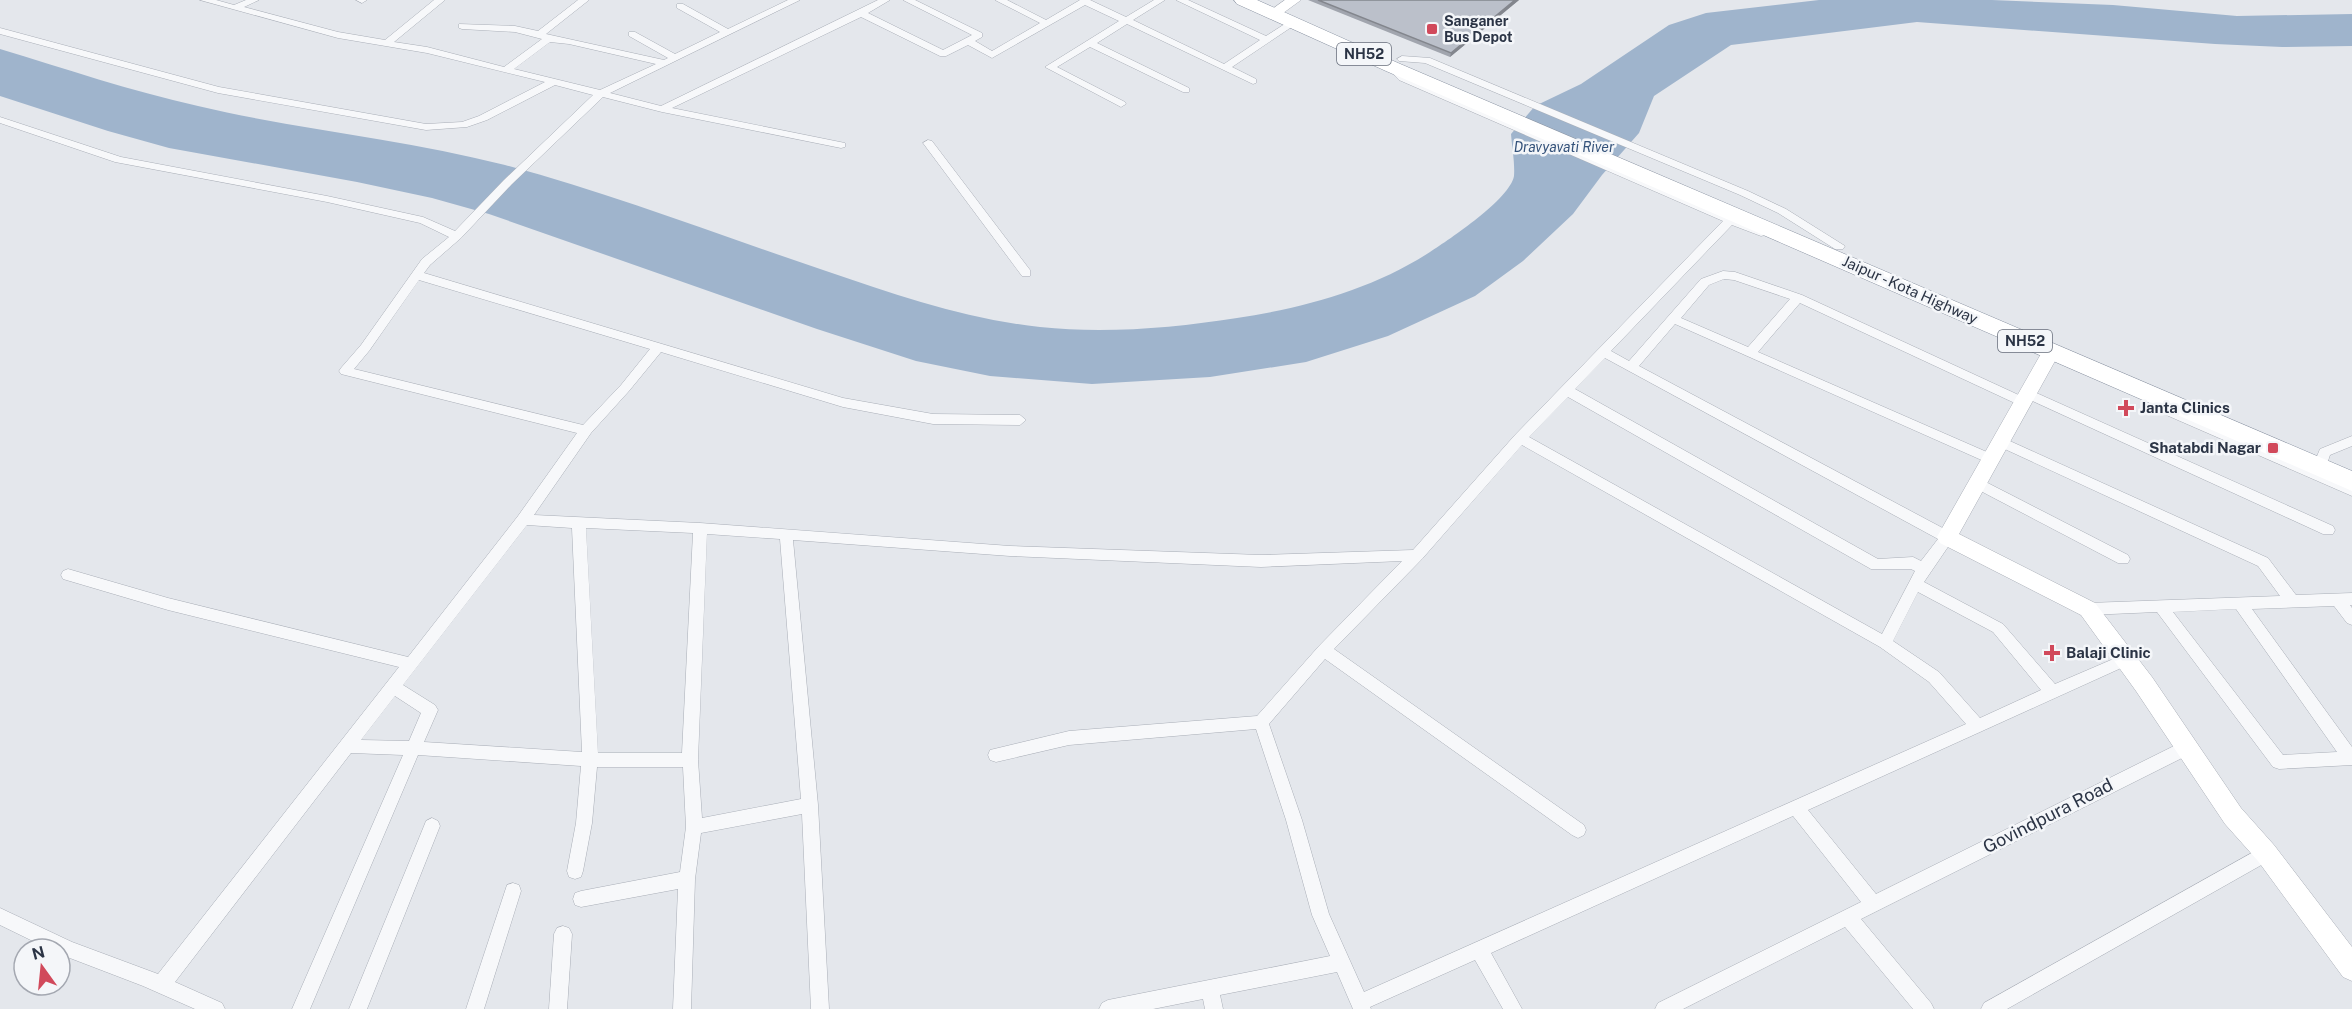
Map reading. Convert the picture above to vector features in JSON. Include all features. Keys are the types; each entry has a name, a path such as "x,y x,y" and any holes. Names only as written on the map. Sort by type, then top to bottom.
{"highway":[{"name":"NH52","path":"1269,3 1294,22 1397,63"},
{"name":"NH52","path":"1269,3 1459,90 1703,193 1839,246 2092,356 2320,465 2352,464"},
{"name":"Jaipur - Kota Highway","path":"1703,193 1790,242 2050,355 2320,465 2352,482"}],"street":[{"path":"205,0 338,35 427,50 662,109 841,145"},
{"path":"234,8 254,0"},
{"path":"387,43 440,0"},
{"path":"506,70 584,0"},
{"path":"767,0 782,6"},
{"path":"586,430 451,399 345,371 365,348 426,262 457,236 600,94 795,0"},
{"path":"662,109 885,0"},
{"path":"861,13 943,54 979,35 908,0"},
{"path":"1000,0 1046,23"},
{"path":"968,42 993,55 1085,0 1253,81"},
{"path":"1121,104 1050,67 1160,0"},
{"path":"1181,0 1267,40"},
{"path":"680,6 728,33"},
{"path":"1226,67 1294,22"},
{"path":"462,26 515,30 670,61"},
{"path":"0,30 218,90 426,127 463,125 492,114 553,82"},
{"path":"632,34 670,61"},
{"path":"1090,43 1186,90"},
{"path":"1790,242 1729,221 1402,78 1397,63 1427,60 1744,193 1782,211 1839,246"},
{"path":"0,120 119,160 327,199 423,220 457,236"},
{"path":"928,143 1026,273"},
{"path":"996,755 1069,738 1261,722 1324,650 1417,555 1520,438 1729,221"},
{"path":"417,275 843,402 895,414 933,419 1020,420"},
{"path":"1631,367 1705,282 1723,275 1736,276 1798,298 2328,530"},
{"path":"1750,353 1798,298"},
{"path":"1673,319 1991,459"},
{"path":"161,985 524,520 586,430 625,388 657,348"},
{"path":"1603,352 1947,537 2088,609 2144,684 2233,816 2266,853 2352,968"},
{"path":"1885,643 1923,569 1947,537 2050,355"},
{"path":"1566,390 1876,565 1913,563 1923,569"},
{"path":"1520,438 1885,643 1934,677 1977,726"},
{"path":"2352,441 2320,465 2352,491"},
{"path":"2001,442 2263,562 2292,601"},
{"path":"1978,483 2123,559"},
{"path":"524,520 700,528 1010,550 1261,561 1417,555"},
{"path":"575,871 584,823 590,760 579,523"},
{"path":"682,1009 687,879 694,827 690,760 700,528"},
{"path":"786,534 810,805 820,1009"},
{"path":"68,575 168,604 411,664"},
{"path":"1915,584 1998,628 2052,692"},
{"path":"2088,609 2345,599 2352,619"},
{"path":"2238,602 2352,758"},
{"path":"2160,605 2279,762 2352,758"},
{"path":"1324,650 1578,830"},
{"path":"1261,722 1294,820 1321,915 1360,1006 1479,949 2125,660"},
{"path":"301,1009 430,710 393,687"},
{"path":"347,746 590,760 690,760"},
{"name":"Govindpura Road","path":"1664,1009 2186,747"},
{"path":"694,827 810,805"},
{"path":"1796,807 1873,904"},
{"path":"358,1009 432,826"},
{"path":"1990,1009 2266,853"},
{"path":"581,899 687,879"},
{"path":"475,1009 513,891"},
{"path":"0,916 68,948 161,985 185,1003 216,1009"},
{"path":"1848,917 1925,1009"},
{"path":"558,1009 563,934"},
{"path":"1479,949 1513,1009"},
{"path":"1108,1009 1343,962"},
{"path":"1209,989 1214,1009"}],"water":[{"name":"Dravyavati River","path":"1819,0 1992,0 2113,5 2237,16 2352,14 2352,46 2282,47 2215,44 1917,22 1731,45 1654,96 1639,133 1602,175 1573,214 1523,261 1475,296 1388,336 1306,362 1210,377 1092,384 990,376 916,361 817,329 489,214 432,198 357,182 169,148 0,96 0,49 123,87 198,106 274,122 429,148 505,165 626,202 879,289 958,312 1040,327 1089,330 1139,329 1213,322 1287,309 1362,287 1385,277 1451,238 1502,196 1514,176 1511,134 1535,106 1581,84 1669,25 1706,13"}],"building":[{"name":"Sanganer Bus Depot","path":"1318,0 1515,0 1451,53"}],"place":[{"name":"Sanganer Bus Depot","path":"1432,29"},
{"name":"Janta Clinics","path":"2126,408"},
{"name":"Shatabdi Nagar","path":"2273,448"},
{"name":"Balaji Clinic","path":"2052,653"}]}
